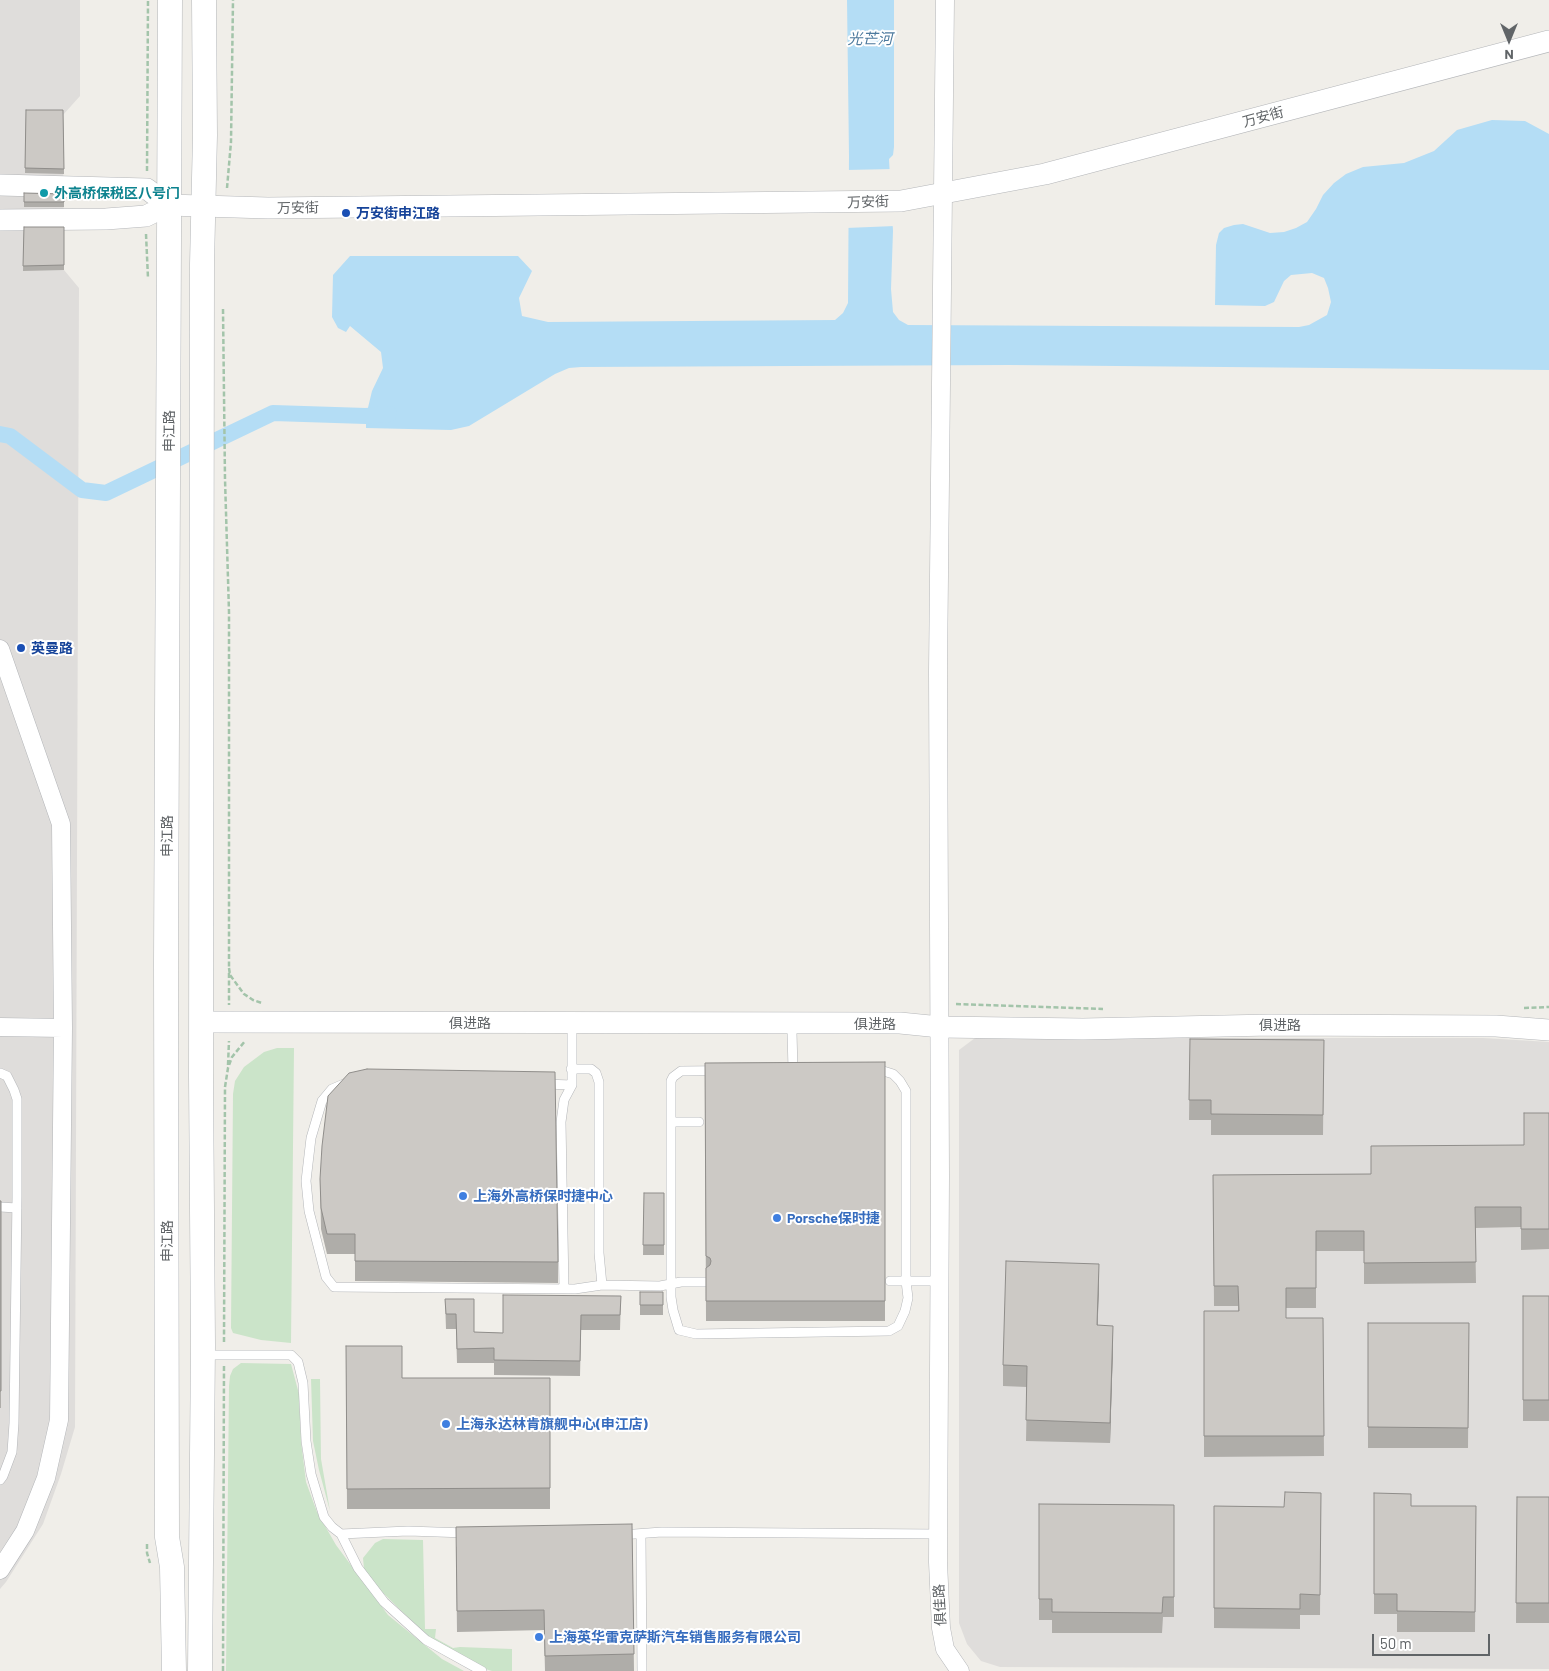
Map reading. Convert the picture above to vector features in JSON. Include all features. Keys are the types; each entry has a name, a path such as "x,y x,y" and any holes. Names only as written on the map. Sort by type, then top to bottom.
{"main road":[{"name":"申江路","path":"170,0 166,962 167,1536 172,1567 174,1671"},
{"path":"200,1671 214,1355 201,1022 204,0"}],"street":[{"name":"俱佳路","path":"945,0 938,670 940,1027 938,1534 940,1628 945,1649 960,1671"},
{"name":"万安街","path":"168,205 268,208 901,201 1044,174 1549,41"},
{"path":"0,184 147,188 168,205 146,216 126,218 0,220"},
{"path":"0,649 61,824 63,1028 59,1420 46,1478 25,1531 0,1570"},
{"name":"俱进路","path":"201,1022 900,1023 940,1027 1083,1028 1271,1025 1486,1026 1549,1030"},
{"path":"0,1027 63,1028"}],"lane":[{"path":"564,1289 561,1122 564,1100 572,1085 572,1023"},
{"path":"792,1032 793,1070"},
{"path":"571,1069 590,1069 596,1073 599,1082 599,1254 602,1285"},
{"path":"877,1069 893,1074 906,1091 906,1281 908,1298 905,1311 898,1326 889,1330 715,1334 696,1334 679,1330 672,1310 671,1122 671,1081 673,1076 681,1071 877,1069"},
{"path":"0,1073 7,1076 17,1099 14,1423 12,1452 0,1480"},
{"path":"356,1083 346,1083 332,1089 322,1101 311,1138 306,1181 309,1211 326,1277 334,1287 575,1289 602,1285 660,1286 706,1282"},
{"path":"532,1084 572,1085"},
{"path":"671,1122 700,1122"},
{"path":"0,1208 17,1208"},
{"path":"890,1281 940,1281"},
{"path":"214,1355 291,1355 298,1362 303,1383 306,1440 311,1474 324,1517 332,1528 341,1534 358,1568 384,1602 426,1640 482,1671"},
{"path":"341,1534 408,1531 474,1534"},
{"path":"610,1535 641,1535 662,1532 938,1534"},
{"path":"641,1535 642,1671"}],"path":[{"path":"225,401 229,612 228,1001 230,1022 228,1068"},
{"path":"224,1671 214,1355 225,1087"}],"shaded area":[{"path":"0,0 80,0 80,96 63,115 64,270 79,288 75,1427 43,1524 0,1589"},
{"path":"975,1038 1483,1038 1549,1042 1549,1669 1000,1667 981,1661 967,1644 959,1623 959,1050"}],"green space":[{"path":"277,1048 294,1048 291,1343 261,1340 233,1333 231,1328 233,1094 235,1081 244,1067 264,1052"},
{"path":"241,1363 291,1364 299,1394 301,1441 306,1482 317,1512 336,1545 388,1615 442,1659 464,1671 226,1671 229,1386 233,1369"},
{"path":"311,1379 320,1379 321,1459 330,1511 313,1441"},
{"path":"383,1539 423,1540 425,1629 436,1629 435,1638 453,1648 512,1649 512,1671 492,1671 479,1667 428,1637 378,1588 364,1569 363,1558 375,1543"}],"water":[{"name":"光芒河","path":"847,0 894,0 894,147 893,155 889,159 893,231 891,289 893,312 899,320 908,325 1299,327 1309,325 1327,315 1331,302 1324,278 1312,273 1291,275 1284,281 1274,302 1265,306 1215,305 1216,245 1219,233 1224,228 1243,224 1270,233 1284,232 1296,228 1307,222 1323,195 1346,174 1363,167 1404,163 1434,151 1457,130 1492,120 1525,121 1549,134 1549,370 1009,365 581,367 569,368 555,374 469,426 451,430 366,428 366,416 372,391 383,368 381,352 350,326 346,332 338,328 332,317 333,275 350,256 518,256 532,271 519,298 522,316 548,322 835,320 843,313 848,303"}],"pier":[{"path":"893,169 895,226 846,228 846,170"}],"building":[{"path":"26,110 63,110 64,169 25,168"},
{"path":"24,193 64,194 64,202 24,202"},
{"path":"24,227 64,227 64,265 23,266"},
{"path":"1190,1039 1324,1040 1323,1115 1211,1114 1211,1100 1189,1100"},
{"path":"885,1062 885,1301 706,1301 706,1268 710,1265 711,1261 706,1256 705,1063"},
{"path":"367,1069 555,1072 558,1262 355,1261 355,1234 327,1234 321,1208 320,1179 328,1096 349,1073"},
{"path":"1524,1113 1549,1113 1549,1229 1521,1229 1521,1207 1475,1207 1476,1262 1364,1263 1364,1231 1316,1231 1316,1288 1286,1288 1286,1318 1323,1318 1324,1436 1204,1436 1204,1311 1239,1311 1238,1286 1214,1286 1213,1175 1371,1174 1371,1146 1524,1145"},
{"path":"644,1193 664,1193 664,1245 643,1245"},
{"path":"1,1201 1,1391 0,1391"},
{"path":"1006,1261 1099,1264 1097,1325 1113,1326 1110,1423 1026,1420 1027,1366 1003,1365"},
{"path":"640,1292 663,1292 663,1305 640,1305"},
{"path":"503,1295 621,1296 620,1315 581,1315 580,1361 494,1360 494,1348 457,1349 456,1314 446,1314 445,1299 474,1299 474,1332 503,1333"},
{"path":"1523,1296 1549,1296 1549,1400 1523,1400"},
{"path":"1368,1323 1469,1323 1468,1428 1368,1427"},
{"path":"346,1346 402,1346 402,1378 550,1378 550,1488 347,1489"},
{"path":"1285,1492 1321,1493 1320,1595 1300,1594 1300,1609 1214,1608 1214,1506 1284,1507"},
{"path":"1374,1493 1411,1494 1411,1506 1476,1506 1475,1612 1397,1611 1397,1594 1374,1594"},
{"path":"1517,1497 1549,1497 1549,1603 1516,1603"},
{"path":"1039,1504 1174,1505 1174,1597 1163,1597 1162,1613 1052,1612 1052,1599 1039,1599"},
{"path":"632,1524 634,1654 545,1656 544,1610 457,1611 456,1527"}],"waterway":[{"path":"0,434 10,436 82,490 106,493 273,413 366,416 389,414"}],"place":[{"name":"外高桥保税区八号门","path":"44,193"},
{"name":"万安街申江路","path":"346,213"},
{"name":"英曼路","path":"21,648"},
{"name":"上海外高桥保时捷中心","path":"463,1196"},
{"name":"Porsche保时捷","path":"777,1218"},
{"name":"上海永达林肯旗舰中心(申江店)","path":"446,1424"},
{"name":"上海英华雷克萨斯汽车销售服务有限公司","path":"539,1637"}]}
